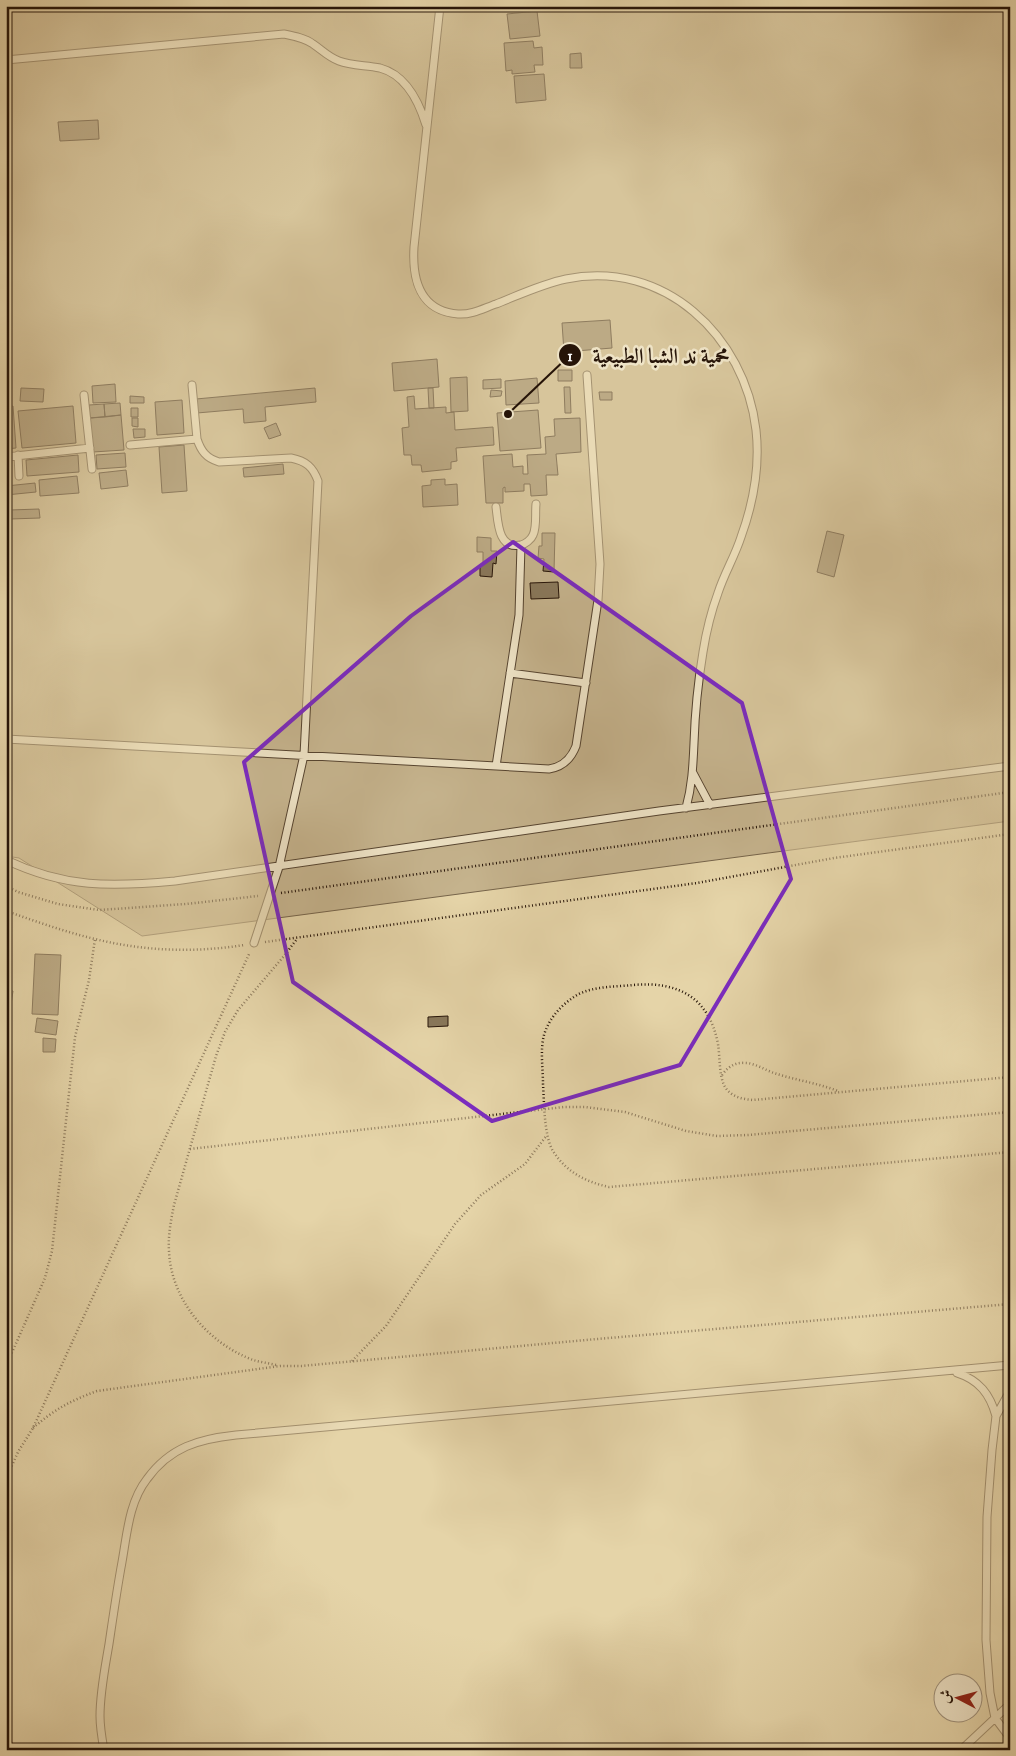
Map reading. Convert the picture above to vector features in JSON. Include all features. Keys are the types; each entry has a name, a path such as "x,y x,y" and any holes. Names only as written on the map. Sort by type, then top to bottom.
{"lane":[{"path":"440,6 414,247 414,267 417,286 424,297 434,306 446,312 460,314 473,313 566,279 592,276 620,278 646,284 671,295 694,310 729,351 742,376 756,430 757,458 754,486 749,513 741,538 718,592 703,652 696,713 693,773 686,808"},
{"path":"6,60 284,34 299,37 313,44 325,54 351,65 381,69 396,76 408,87 416,101 427,130"},
{"path":"6,740 556,768 568,759 576,746 598,600 600,564 587,375"},
{"path":"192,385 197,439 199,447 204,454 219,462 291,458 300,460 309,464 315,472 318,481 304,755 271,894 254,943"},
{"path":"84,395 92,469"},
{"path":"130,445 197,439"},
{"path":"6,456 90,448"},
{"path":"18,455 19,476"},
{"path":"496,507 501,537 514,545 521,545 529,541 534,534 536,504"},
{"path":"496,766 519,615 521,545"},
{"path":"510,673 586,683"},
{"path":"6,860 26,870 62,880 99,885 136,885 686,808 1010,766"},
{"path":"693,773 710,805"},
{"path":"104,1750 100,1716 101,1697 128,1526 134,1502 146,1479 164,1460 186,1446 210,1438 236,1435 952,1372 1010,1365"},
{"path":"952,1372 977,1382 993,1404 996,1416 988,1500 987,1666 995,1718 1010,1738"},
{"path":"996,1416 1010,1391"},
{"path":"961,1750 1010,1704"}],"path":[{"path":"6,886 18,892 58,904 99,910 186,904 271,894 1010,792"},
{"path":"6,911 95,940 132,946 169,950 230,947 697,883 834,858 1010,834"},
{"path":"280,1366 254,1360 230,1349 205,1330 194,1318 182,1298 173,1276 169,1252 169,1228 216,1056 225,1032 238,1010 297,939"},
{"path":"6,1366 45,1278 52,1251 75,1037 89,980 95,940"},
{"path":"6,1480 18,1452 33,1428 254,943"},
{"path":"1010,1077 753,1100 742,1099 732,1095 724,1086 718,1043 711,1020 700,1005 686,993 670,986 652,983 597,989 579,994 563,1004 552,1018 544,1035 542,1054 547,1135 553,1151 563,1165 576,1176 608,1187 1010,1152"},
{"path":"722,1075 728,1068 744,1062 782,1075 816,1083 839,1092"},
{"path":"190,1150 545,1109 585,1107 624,1112 686,1132 717,1136 1010,1112"},
{"path":"352,1362 386,1326 467,1209 481,1195 525,1164 547,1135"},
{"path":"33,1428 52,1412 74,1400 97,1391 280,1366 352,1362 607,1338 1010,1304"},
{"path":"6,1734 16,1750"}],"highlighted area":[{"path":"513,542 742,703 791,879 680,1065 492,1121 293,982 244,762 411,616"}],"shaded area":[{"path":"6,6 1010,6 1010,821 142,936 19,858 6,856"}],"building":[{"path":"537,11 540,36 510,39 507,14"},
{"path":"533,41 534,48 542,47 543,65 534,65 535,72 512,74 512,70 506,71 504,43"},
{"path":"581,53 582,68 570,68 570,54"},
{"path":"544,74 546,100 516,103 514,76"},
{"path":"98,120 99,139 60,141 58,122"},
{"path":"610,320 612,348 564,352 562,323"},
{"path":"437,359 439,387 394,391 392,363"},
{"path":"558,370 572,370 572,381 558,381"},
{"path":"467,377 468,411 451,412 450,378"},
{"path":"537,378 539,403 506,405 505,381"},
{"path":"501,379 501,388 483,389 483,380"},
{"path":"115,384 116,402 93,403 92,386"},
{"path":"564,387 570,387 571,413 565,413"},
{"path":"21,388 44,389 43,402 20,401"},
{"path":"315,388 316,402 265,407 266,421 244,423 243,409 197,413 196,399"},
{"path":"428,388 433,388 434,408 429,408"},
{"path":"491,390 502,391 501,396 490,397"},
{"path":"599,392 612,392 612,400 600,400"},
{"path":"130,396 144,397 144,403 130,403"},
{"path":"414,396 415,409 446,407 446,413 454,412 455,430 493,427 494,445 456,448 457,461 451,462 451,469 422,472 421,465 412,465 411,455 404,455 402,428 409,427 407,397"},
{"path":"182,400 184,433 157,435 155,402"},
{"path":"120,403 121,415 105,417 104,404"},
{"path":"104,404 105,417 90,418 89,405"},
{"path":"13,406 16,448 6,449 6,407"},
{"path":"73,406 76,443 22,448 18,411"},
{"path":"131,408 138,408 138,417 131,417"},
{"path":"538,410 541,448 500,451 497,413"},
{"path":"121,415 124,450 93,452 90,418"},
{"path":"132,418 138,418 138,427 132,426"},
{"path":"580,418 581,452 556,454 558,475 546,475 547,495 531,496 530,484 524,484 524,491 505,492 505,487 503,488 503,503 486,503 483,456 512,454 513,467 523,466 523,474 528,474 527,455 546,454 545,437 555,436 554,419"},
{"path":"276,423 281,435 269,439 264,428"},
{"path":"133,429 145,429 145,437 134,438"},
{"path":"184,445 187,491 162,493 159,447"},
{"path":"125,453 126,467 97,469 96,455"},
{"path":"78,455 79,472 27,476 26,460"},
{"path":"283,464 284,474 244,477 243,468"},
{"path":"126,470 128,486 101,489 99,473"},
{"path":"77,476 79,493 40,496 39,480"},
{"path":"445,479 445,485 457,484 458,505 423,507 422,486 431,485 431,480"},
{"path":"35,483 36,492 6,495 6,486"},
{"path":"39,509 40,518 10,519 10,510"},
{"path":"827,531 844,535 834,577 817,572"},
{"path":"542,533 555,533 554,572 543,571 544,559 538,558 539,546 542,546"},
{"path":"477,537 491,538 491,551 497,551 496,564 493,563 492,577 480,576 480,565 483,565 483,552 477,552"},
{"path":"558,582 559,598 531,599 530,583"},
{"path":"35,954 61,955 58,1015 32,1014"},
{"path":"6,990 13,991 10,1011 6,1011"},
{"path":"448,1016 448,1026 428,1027 428,1017"},
{"path":"37,1018 58,1021 56,1035 35,1032"},
{"path":"6,1031 10,1031 6,1070"},
{"path":"43,1038 56,1039 55,1052 43,1052"}],"place":[{"name":"محمية ند الشبا الطبيعية","path":"508,414"}]}
